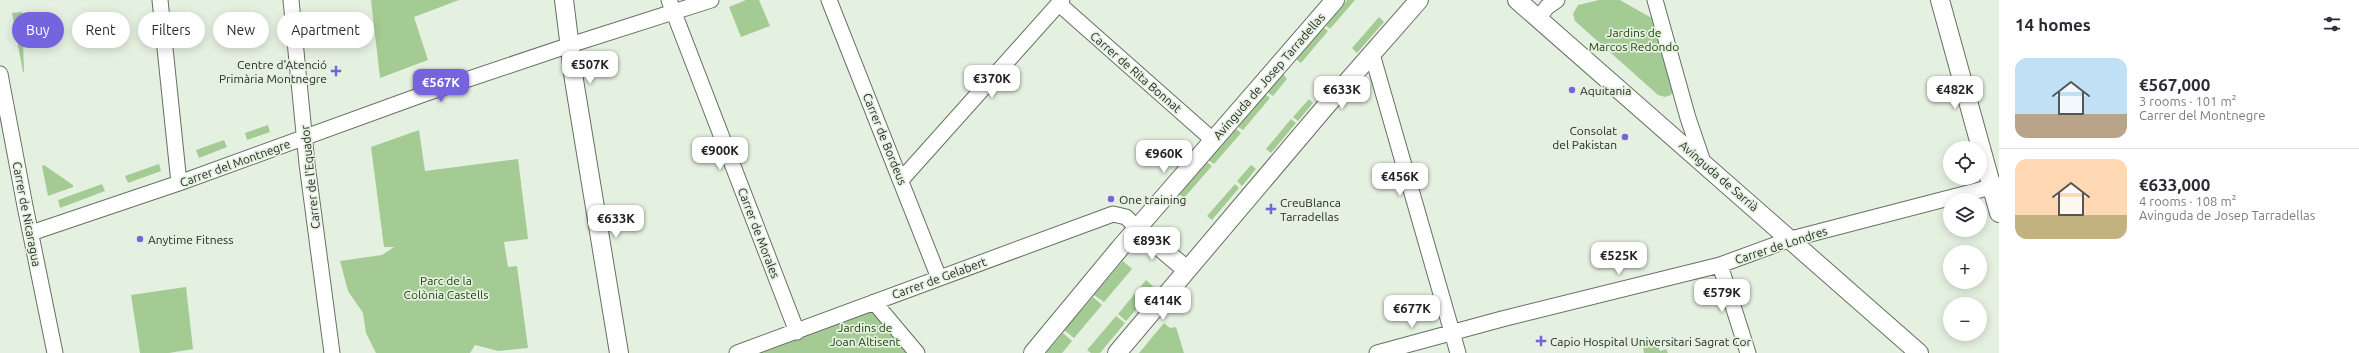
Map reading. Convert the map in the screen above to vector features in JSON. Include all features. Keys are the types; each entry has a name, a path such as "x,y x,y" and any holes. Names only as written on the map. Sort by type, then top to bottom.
{"main road":[{"path":"564,0 619,353"},
{"name":"Avinguda de Josep Tarradellas","path":"1033,353 1137,228 1335,0"},
{"path":"1117,353 1419,0"},
{"name":"Avinguda de Sarrià","path":"1517,0 1791,239 1919,353"},
{"path":"1940,0 1996,186 1999,213"},
{"path":"1137,228 1187,270"}],"street":[{"path":"160,0 179,183"},
{"name":"Carrer de l'Equador","path":"291,0 304,138 332,353"},
{"name":"Carrer del Montnegre","path":"31,233 179,183 304,138 327,128 570,45 671,7 712,0"},
{"name":"Carrer de Bordeus","path":"829,0 939,278"},
{"path":"1538,18 1547,7 1557,0"},
{"path":"1655,0 1688,118 1703,162"},
{"path":"901,180 1061,2"},
{"name":"Carrer de Rita Bonnat","path":"1061,2 1214,141"},
{"name":"Carrer de Morales","path":"671,7 797,332"},
{"path":"1372,54 1458,353"},
{"name":"Carrer de Nicaragua","path":"0,74 55,353"},
{"name":"Carrer de Londres","path":"1377,353 1453,332 1720,265 1791,239 1996,186"},
{"name":"Carrer de Gelabert","path":"738,353 1113,214 1126,217 1137,228"},
{"path":"1720,265 1748,353"},
{"path":"874,302 917,353"}],"green space":[{"path":"371,0 459,0 414,17 428,60 380,78 374,26 374,12 372,12"},
{"path":"746,0 759,0 770,26 741,37 729,7"},
{"path":"1347,0 1355,0 1330,29 1325,25"},
{"name":"Jardins de Marcos Redondo","path":"1599,0 1620,0 1655,20 1674,89 1671,95 1665,97 1658,95 1575,21 1573,14 1578,5"},
{"path":"1379,17 1384,22 1357,53 1352,48"},
{"path":"1323,27 1328,31 1301,63 1296,59"},
{"path":"19,48 23,48 23,72"},
{"path":"1283,74 1287,79 1273,96 1267,92"},
{"path":"1265,94 1270,98 1243,130 1237,126"},
{"path":"1309,99 1313,103 1298,121 1293,117"},
{"path":"1291,119 1296,123 1271,153 1266,149"},
{"path":"268,125 270,132 247,140 245,133"},
{"path":"1236,129 1241,133 1214,164 1208,160"},
{"name":"Parc de la Colònia Castells","path":"419,130 425,171 518,159 528,239 504,242 508,267 517,266 528,348 498,351 475,345 470,353 376,353 366,333 363,313 348,291 340,261 382,255 394,247 384,247 371,147"},
{"path":"224,140 227,147 199,158 196,150"},
{"path":"1207,162 1212,166 1184,198 1179,194"},
{"path":"159,164 161,171 128,183 125,176"},
{"path":"44,165 73,185 73,187 48,196 42,166"},
{"path":"1251,165 1256,169 1242,186 1237,181"},
{"path":"102,184 105,191 60,208 58,200"},
{"path":"1235,184 1239,188 1212,220 1207,216"},
{"path":"1123,261 1132,269 1104,302 1094,295"},
{"path":"1146,280 1155,288 1126,321 1118,314"},
{"path":"186,287 193,349 169,353 140,353 131,295"},
{"path":"1093,297 1102,305 1074,338 1064,330"},
{"name":"Jardins de Joan Altisent","path":"874,310 909,353 760,353"},
{"path":"1116,316 1125,323 1100,353 1091,353 1087,350"},
{"path":"1164,323 1170,328 1176,327 1184,353 1139,353"},
{"path":"1063,333 1072,341 1062,353 1046,353"},
{"path":"1657,344 1660,351 1666,349 1668,353 1644,353 1643,348"}],"place":[{"name":"Centre d'Atenció Primària Montnegre","path":"336,71"},
{"name":"Aquitania","path":"1572,90"},
{"name":"Consolat del Pakistan","path":"1625,137"},
{"name":"One training","path":"1111,199"},
{"name":"CreuBlanca Tarradellas","path":"1271,209"},
{"name":"Anytime Fitness","path":"140,239"},
{"name":"Capio Hospital Universitari Sagrat Cor","path":"1541,341"}]}
